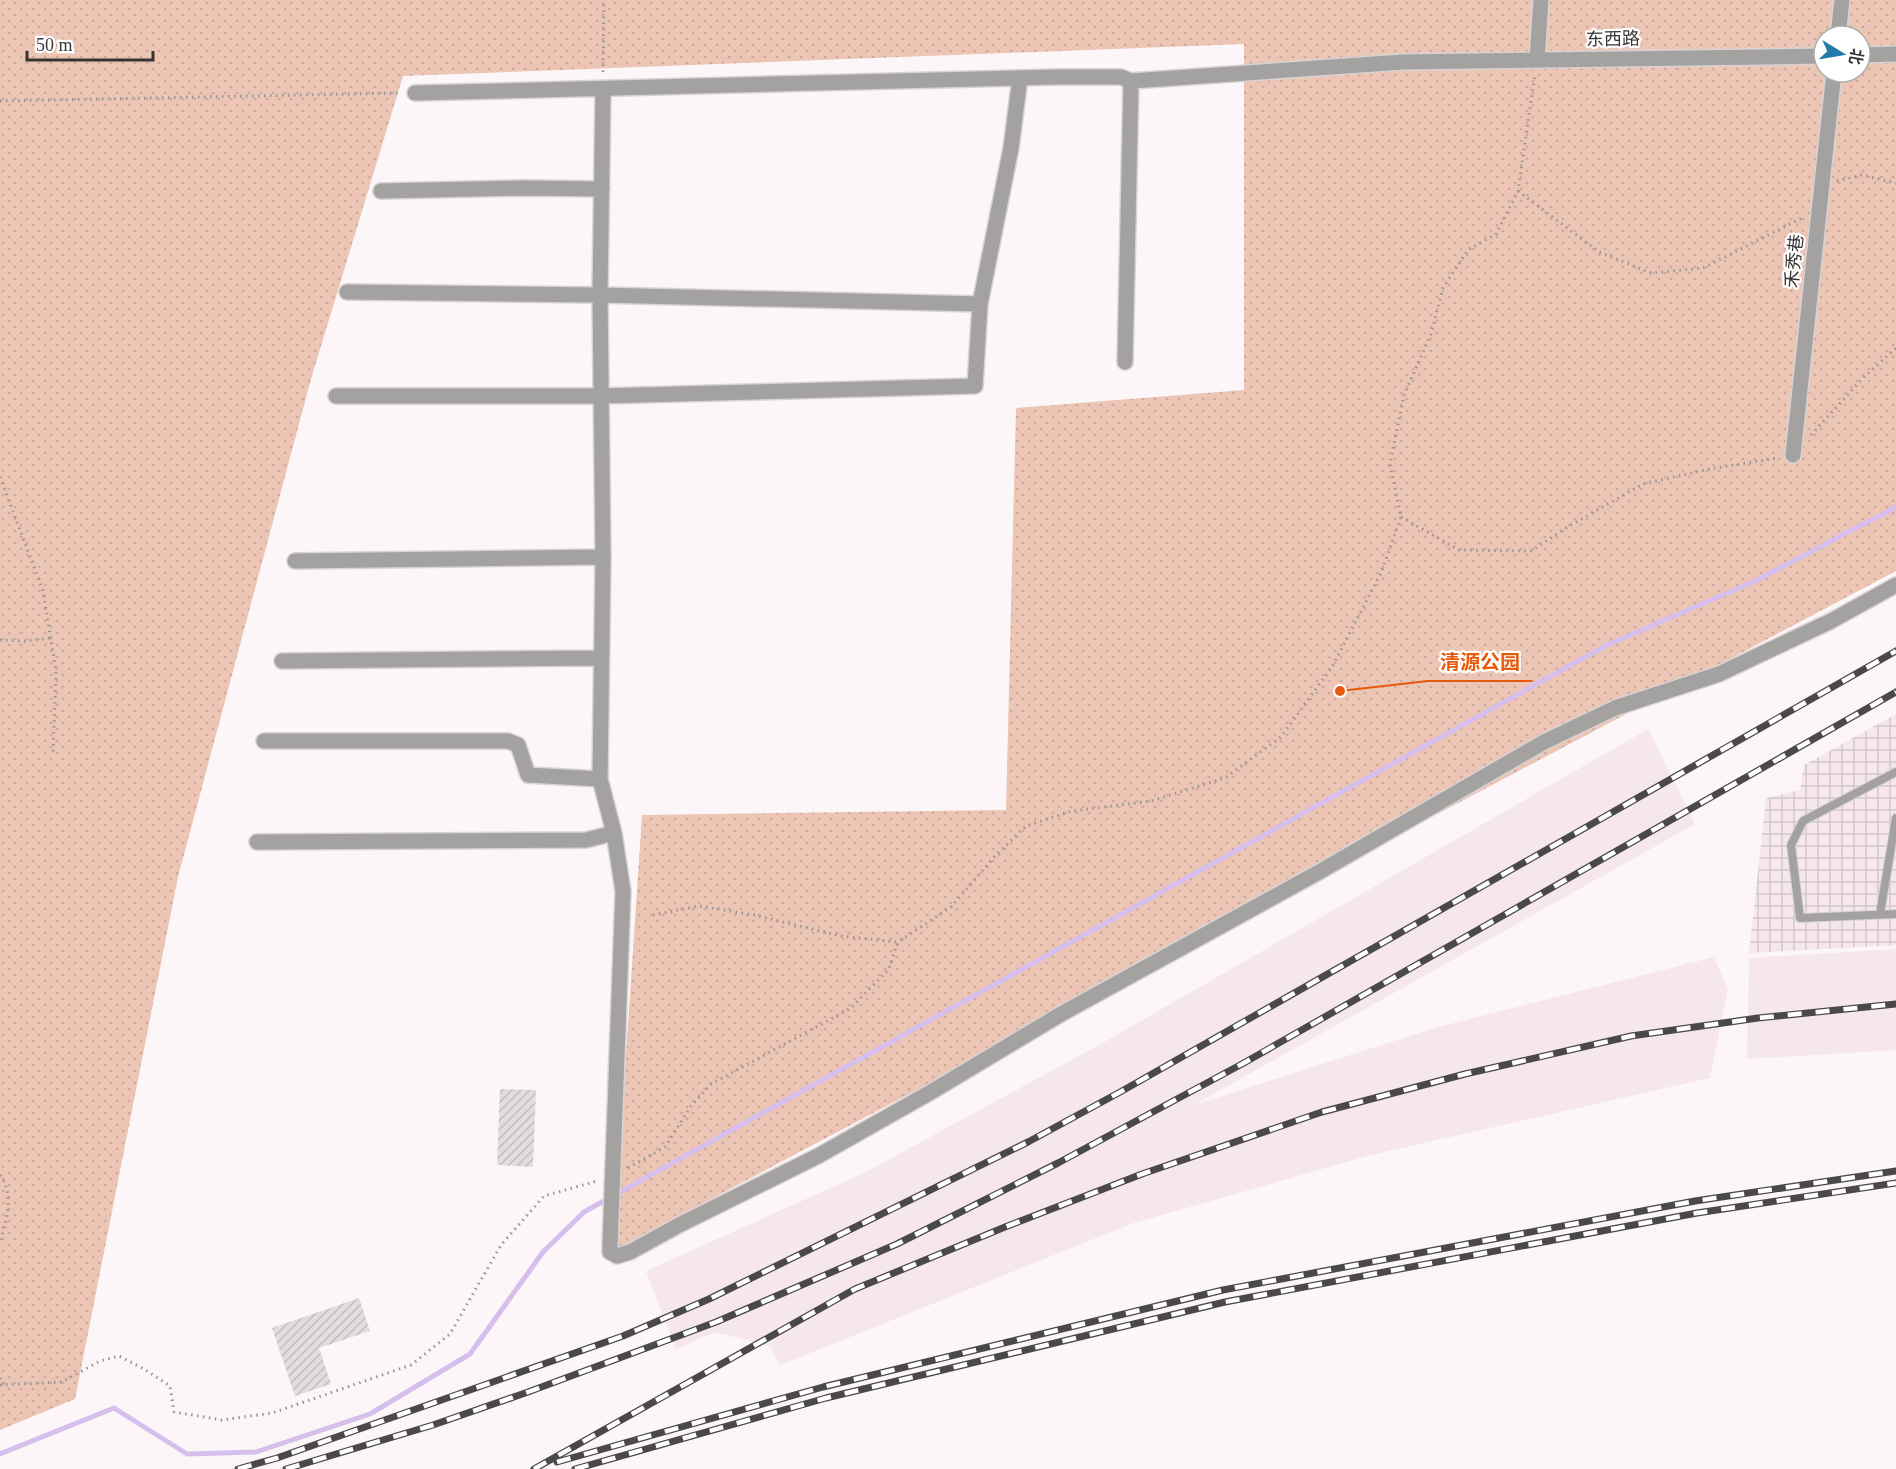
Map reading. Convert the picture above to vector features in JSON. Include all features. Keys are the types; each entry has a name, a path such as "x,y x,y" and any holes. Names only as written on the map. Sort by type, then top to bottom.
{"street":[{"path":"1537,60 1541,0"},
{"path":"1839,24 1842,0"},
{"path":"1872,55 1896,54"},
{"name":"东西路","path":"415,93 1020,78 1121,78 1131,81 1403,62 1812,56"},
{"path":"336,396 601,396 975,386 980,304 1011,148 1020,78"},
{"path":"1125,362 1131,81"},
{"name":"禾秀巷","path":"1793,455 1833,84"},
{"path":"603,89 600,295 603,557 600,779 614,833 623,891 610,1246 610,1252 616,1256 630,1252 818,1155 931,1092 1061,1014 1319,872 1544,742 1615,708 1719,674 1831,621 1896,585"},
{"path":"381,191 602,189"},
{"path":"347,292 980,304"},
{"path":"295,561 603,557"},
{"path":"282,661 601,658"},
{"path":"264,741 507,741 518,745 528,775 600,779"},
{"path":"257,842 586,840 614,833"}],"lane":[{"path":"1896,772 1803,821 1791,845 1800,918 1896,914"},
{"path":"1880,914 1896,818"}],"path":[{"path":"603,89 604,0"},
{"path":"653,915 699,906 754,915 841,936 898,942 951,908 995,856 1026,826 1072,811 1151,801 1225,778 1281,736 1332,667 1381,573 1401,517 1390,464 1404,395 1431,334 1443,288 1468,250 1496,234 1518,191 1537,60"},
{"path":"0,101 415,93"},
{"path":"1822,186 1862,175 1896,183"},
{"path":"1518,191 1599,252 1651,273 1703,268 1819,209"},
{"path":"1401,517 1459,550 1531,551 1569,526 1643,484 1709,469 1793,455 1863,378 1896,348"},
{"path":"0,477 44,591 56,671 53,756"},
{"path":"0,640 25,641 51,638"},
{"path":"0,1378 2,1385 62,1382 100,1361 118,1356 170,1386 174,1412 222,1420 272,1413 411,1365 450,1334 501,1245 544,1196 613,1180 665,1148 691,1106 711,1083 851,1008 889,969 898,942"},
{"path":"0,1175 7,1184 10,1203 0,1244"}],"shaded area":[{"path":"0,0 1896,0 1896,571 613,1251 642,815 1006,810 1016,408 1244,390 1244,44 403,76 311,379 178,877 75,1399 0,1430"},
{"path":"1896,714 1896,945 1749,953 1766,798 1800,790 1804,765"},
{"path":"1648,729 1695,824 1194,1105 1438,1027 1714,957 1728,989 1710,1078 1371,1155 1134,1223 780,1365 770,1346 715,1332 676,1349 646,1271 864,1173 1099,1045"},
{"path":"1896,949 1896,1050 1747,1059 1749,958"}],"building":[{"path":"500,1089 536,1090 533,1167 497,1165"},
{"path":"359,1298 370,1331 319,1348 331,1384 295,1396 272,1328"}],"waterway":[{"path":"0,1454 114,1408 187,1454 256,1452 370,1414 470,1354 543,1252 584,1212 1605,646 1755,581 1896,507"}],"railway":[{"path":"238,1469 277,1458 623,1336 709,1299 1028,1142 1122,1091 1896,651"},
{"path":"286,1469 433,1425 528,1392 716,1322 897,1244 1058,1163 1242,1064 1896,692"},
{"path":"534,1469 855,1289 1142,1174 1322,1112 1465,1074 1631,1036 1758,1018 1896,1004"},
{"path":"557,1462 823,1387 1223,1290 1695,1201 1896,1171"},
{"path":"575,1469 826,1398 1225,1302 1697,1213 1896,1183"}],"place":[{"name":"清源公园","path":"1340,691"}]}
